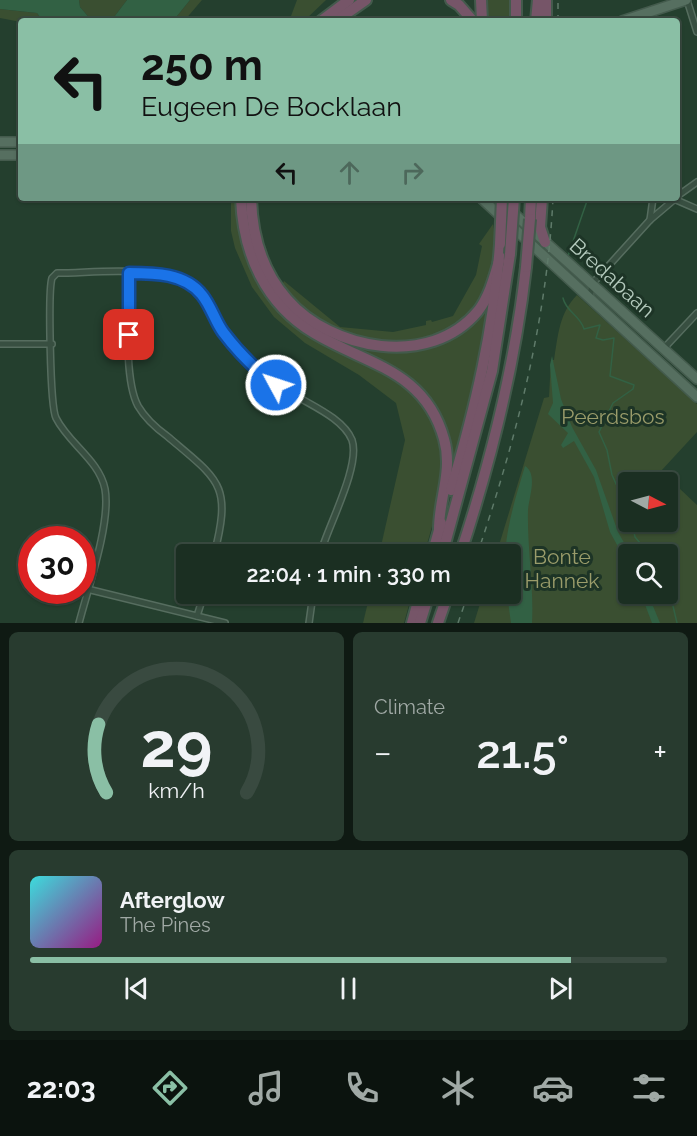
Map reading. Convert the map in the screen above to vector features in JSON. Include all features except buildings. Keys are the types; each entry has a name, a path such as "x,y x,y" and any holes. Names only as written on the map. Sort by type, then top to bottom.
{"highway":[{"path":"325,18 349,0"},
{"path":"340,18 366,0"},
{"path":"451,0 470,18"},
{"path":"481,0 482,18"},
{"path":"516,0 516,18"},
{"path":"533,0 534,18"},
{"path":"535,18 538,0"},
{"path":"546,0 546,18"},
{"path":"241,201 244,232 250,254 261,278 275,299 294,319 314,333 400,375 427,402 444,439 448,461 448,482 439,530"},
{"path":"251,201 259,250 274,283 286,299 314,323 356,342 373,345 413,345 451,333 478,311 492,284 499,261"},
{"path":"435,544 483,370 497,290 501,201"},
{"path":"445,544 492,371 510,254 514,201"},
{"path":"534,201 545,242"},
{"path":"463,544 510,376 534,201"},
{"path":"412,623 417,604"},
{"path":"420,623 426,604"},
{"path":"438,623 445,604"}],"main road":[{"path":"631,18 687,0"},
{"path":"2,143 18,142"},
{"path":"1,155 18,155"},
{"name":"Bredabaan","path":"484,201 697,397"},
{"name":"Bredabaan","path":"502,201 697,379"}],"street":[{"path":"687,0 697,32"},
{"path":"680,194 697,182"},
{"path":"680,200 697,209"},
{"path":"496,212 501,201"},
{"path":"650,220 653,201"},
{"path":"591,298 592,284 650,220 672,201"},
{"path":"96,553 105,517 104,488 98,472 55,416 52,278 57,273 158,273 186,282 202,295 222,331 254,368 276,385"},
{"path":"129,273 130,368 138,405 155,427 203,468 220,489 224,508 216,544"},
{"path":"667,345 697,313"},
{"path":"0,344 52,344"},
{"path":"298,398 338,423 351,438 354,450 350,469 324,544"},
{"path":"96,591 225,623"},
{"path":"79,623 83,604"},
{"path":"197,616 201,604"},
{"path":"309,623 312,604"}],"green space":[{"path":"79,0 127,0 113,18 89,18 80,7"},
{"path":"190,0 202,0 187,18 175,18"},
{"path":"297,0 326,0 307,18 292,18"},
{"path":"484,0 510,0 510,18 485,18"},
{"path":"0,9 37,13 41,18 18,18 18,21 0,18"},
{"path":"231,201 237,201 239,228 245,250 263,289 416,395 429,416 441,455 440,492 427,544 381,544 405,440 396,403 359,375 305,343 274,317 252,287 235,248 231,231"},
{"path":"493,224 494,255 486,286 468,313 445,330 417,339 388,341 358,335 329,323 303,306 282,285 284,281 340,327 393,332 426,325 426,321 431,320 432,322 453,316 476,275 482,246 479,244"},
{"path":"279,293 346,340 433,342 490,299 482,351 452,473 450,463 416,386 337,342"},
{"name":"Peerdsbos","path":"577,295 697,404 697,432 662,472 618,472 618,532 678,532 678,487 697,505 697,623 474,623 480,604 521,604 521,544 499,544 544,398 549,397 551,360 554,360 560,325 566,309"},
{"path":"368,604 409,604 404,623 363,623"}],"shaded area":[{"path":"0,0 79,0 80,7 89,18 41,18 37,13 0,9"},
{"path":"127,0 190,0 175,18 113,18"},
{"path":"552,356 561,399 572,427 596,470 618,532 625,544 618,544 618,547 610,532 594,477 574,441 563,448 561,445 568,433 548,414 553,403 550,365"},
{"path":"525,466 532,480 528,524 532,623 511,623 508,604 521,604 521,544 506,544 515,499"},
{"path":"645,604 652,604 660,623 652,623"}],"waterway":[{"path":"568,256 587,201"},
{"path":"563,298 584,329 600,325 596,338 603,340 614,338 610,376 634,385 633,389 613,403 599,432 607,450 612,475 618,488"},
{"path":"634,532 641,544"},
{"path":"673,604 677,623"}],"railway":[{"path":"558,0 558,18"},
{"path":"480,544 517,423 537,334 550,244 553,201"},
{"path":"458,623 465,604"}],"route":[{"path":"129,335 129,273 158,273 172,277 186,282 202,295 222,331 254,368 276,385"}],"park label":[{"name":"Bonte Hannek","path":"562,569"}]}
